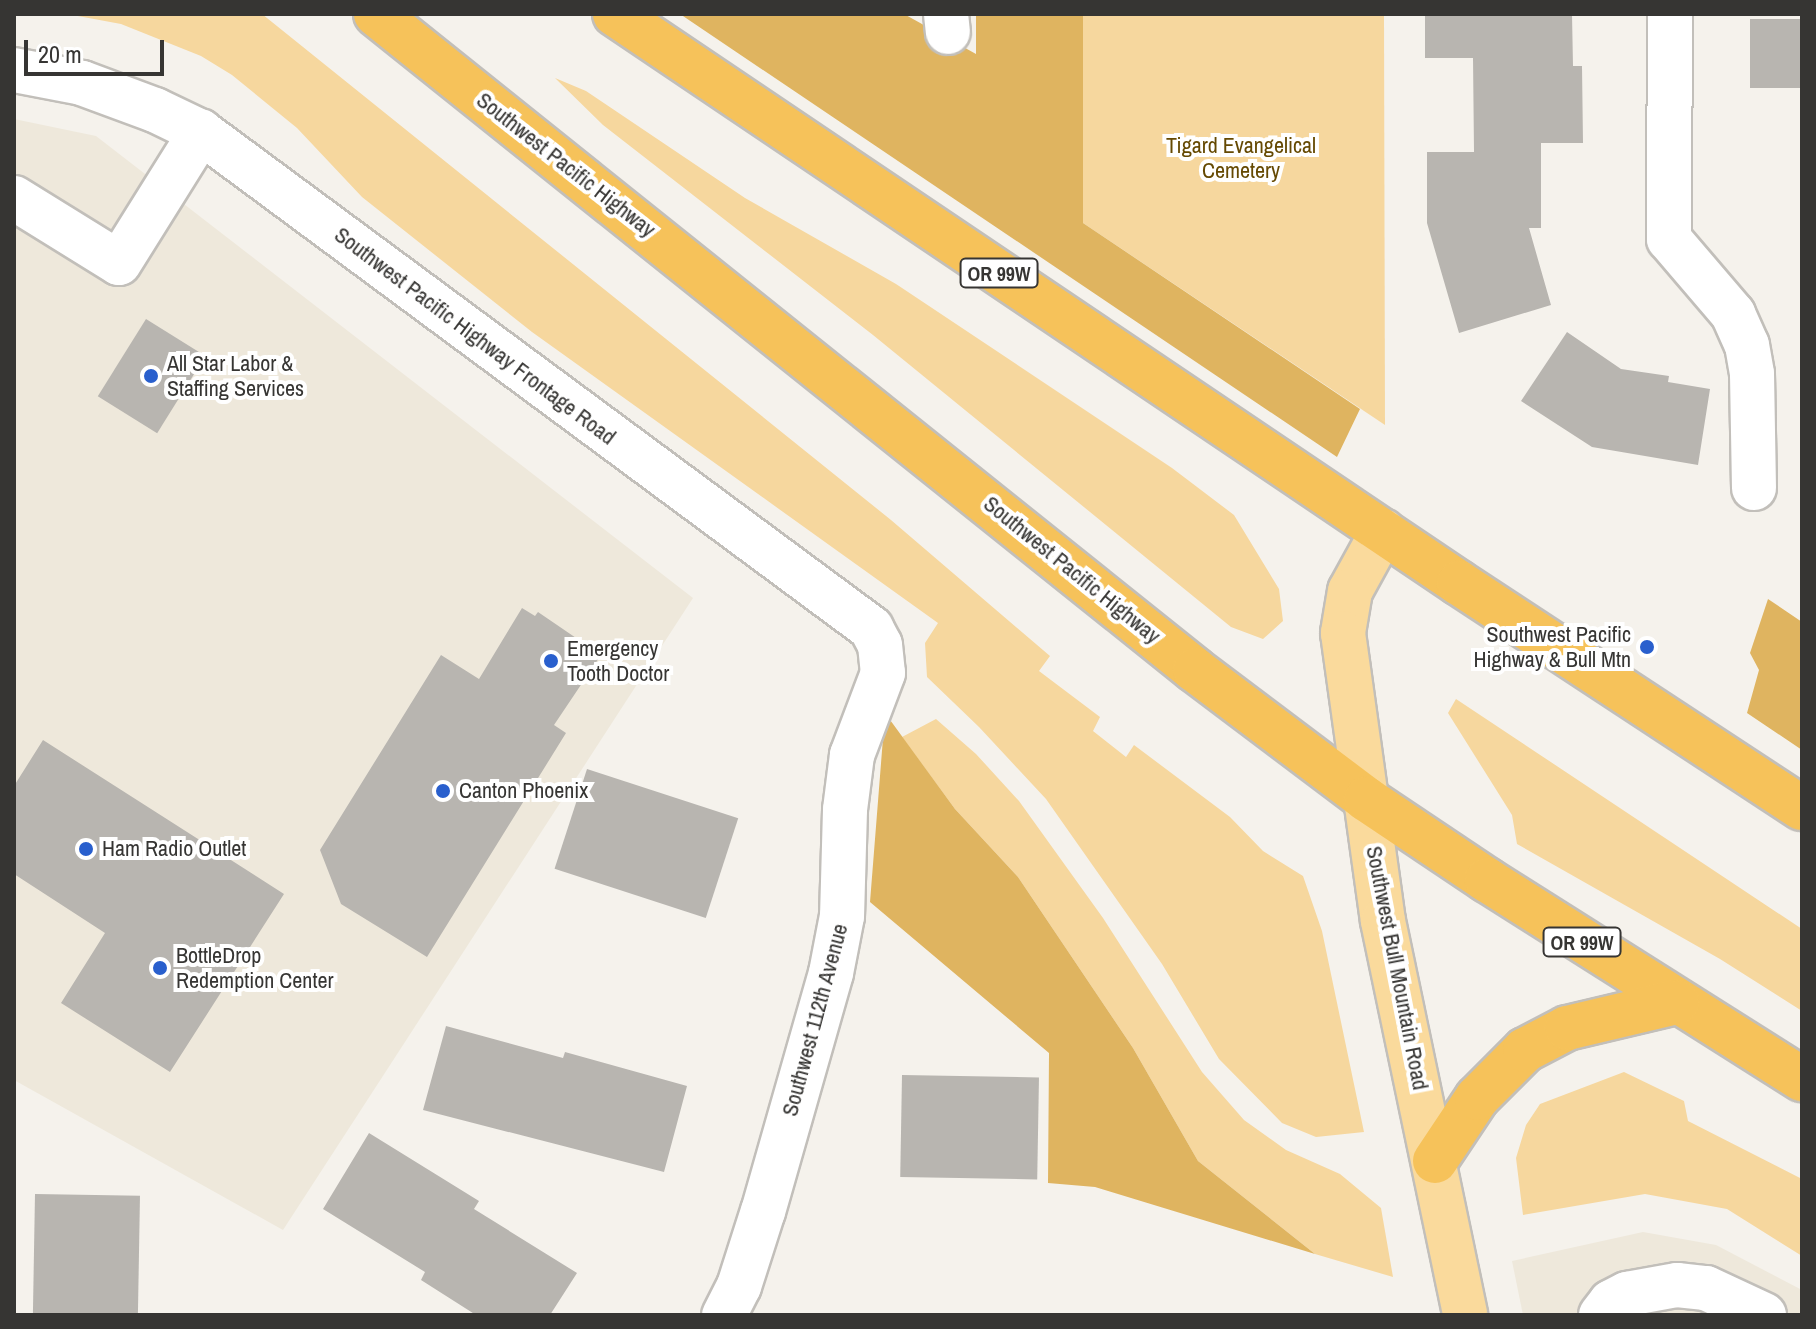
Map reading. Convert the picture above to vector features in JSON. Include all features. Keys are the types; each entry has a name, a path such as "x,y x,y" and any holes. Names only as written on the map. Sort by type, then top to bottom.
{"highway":[{"name":"Southwest Pacific Highway","path":"376,14 1195,670 1366,799 1677,1002 1802,1079"},
{"name":"OR 99W","path":"615,14 1383,531 1802,808"},
{"path":"1435,1161 1477,1098 1525,1050 1567,1028 1677,1002"}],"main road":[{"name":"Southwest Bull Mountain Road","path":"1383,531 1350,591 1343,633 1383,921 1465,1315"}],"street":[{"path":"1670,14 1669,239 1733,314 1747,345 1752,374 1754,488"},
{"name":"Southwest Pacific Highway Frontage Road","path":"14,70 82,83 155,110 201,132 871,628 880,645 883,673"},
{"path":"14,198 119,263 201,132"},
{"name":"Southwest 112th Avenue","path":"724,1315 739,1286 763,1211 831,973 842,916 845,810 852,755 883,673"},
{"path":"1601,1315 1611,1302 1627,1294 1677,1285 1706,1288 1764,1315"}],"shaded area":[{"path":"680,14 904,14 976,54 976,14 1083,14 1083,223 1360,409 1337,457"},
{"path":"14,119 96,136 693,598 283,1230 14,1080"},
{"path":"1768,599 1802,622 1802,750 1747,713 1759,670 1750,653"},
{"path":"885,713 955,809 1018,877 1133,1048 1198,1161 1315,1254 1095,1187 1048,1183 1049,1053 870,902"},
{"path":"1643,1232 1716,1245 1802,1290 1802,1315 1523,1315 1512,1261"}],"green space":[{"path":"67,14 262,14 891,520 1050,656 1039,671 1100,717 1093,731 1126,757 1134,745 1230,817 1263,851 1303,876 1322,931 1364,1132 1316,1137 1282,1123 1219,1059 1162,964 1046,799 927,677 925,643 938,623 532,332 362,197 297,128 232,75 201,56 121,24"},
{"name":"Tigard Evangelical Cemetery","path":"1083,14 1384,14 1385,425 1083,223"},
{"path":"555,78 586,91 745,198 896,284 1172,468 1234,515 1279,589 1283,621 1263,639 1231,627 873,335 603,125"},
{"path":"1456,699 1802,929 1802,1011 1720,959 1517,844 1512,815 1448,713"},
{"path":"936,719 976,754 1019,801 1103,918 1202,1072 1244,1120 1286,1150 1340,1174 1381,1208 1393,1277 1315,1254 1198,1161 1133,1048 1018,877 955,809 902,737"},
{"path":"1624,1072 1684,1101 1688,1121 1802,1179 1802,1256 1727,1209 1645,1194 1523,1215 1516,1158 1526,1125 1540,1104"}],"building":[{"path":"1425,14 1572,14 1573,66 1582,66 1583,143 1541,143 1541,228 1529,228 1551,305 1459,333 1427,223 1427,152 1474,152 1473,58 1425,58"},
{"path":"1750,19 1802,19 1802,88 1750,88"},
{"name":"All Star Labor & Staffing Services","path":"146,319 205,356 157,433 98,396"},
{"path":"1567,332 1621,369 1669,376 1668,382 1710,389 1698,465 1592,447 1521,401"},
{"name":"Canton Phoenix","path":"522,608 535,616 538,612 601,655 554,725 566,733 427,957 341,904 320,850 441,655 479,679"},
{"path":"43,740 284,894 170,1072 61,1003 105,933 14,874 14,786"},
{"path":"587,769 738,818 706,918 555,869"},
{"path":"446,1026 563,1058 565,1052 687,1086 664,1172 423,1110"},
{"path":"902,1075 1039,1077 1037,1179 900,1177"},
{"path":"369,1133 479,1201 474,1209 577,1273 550,1315 476,1315 421,1280 425,1272 323,1209"},
{"path":"35,1194 140,1196 138,1315 33,1315"}],"place":[{"name":"All Star Labor & Staffing Services","path":"151,376"},
{"name":"Southwest Pacific Highway & Bull Mtn","path":"1647,647"},
{"name":"Emergency Tooth Doctor","path":"551,661"},
{"name":"Canton Phoenix","path":"443,791"},
{"name":"Ham Radio Outlet","path":"86,849"},
{"name":"BottleDrop Redemption Center","path":"160,968"}]}
